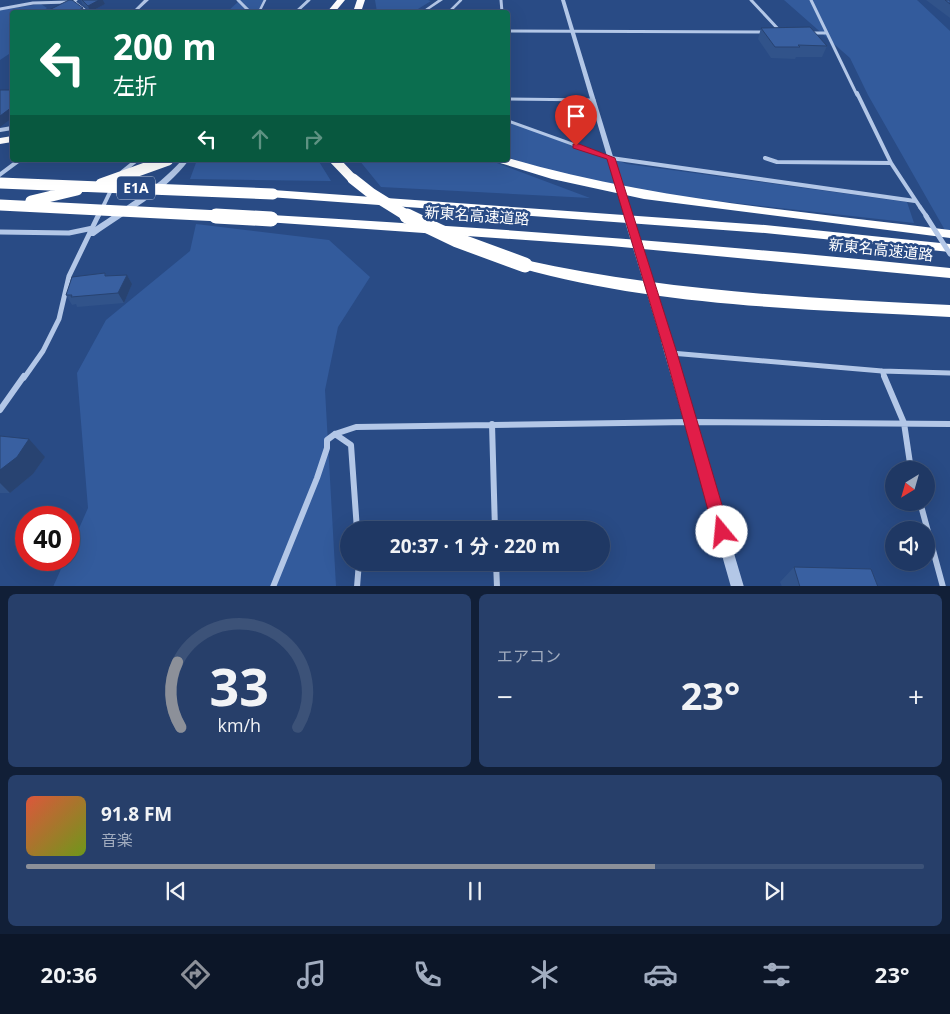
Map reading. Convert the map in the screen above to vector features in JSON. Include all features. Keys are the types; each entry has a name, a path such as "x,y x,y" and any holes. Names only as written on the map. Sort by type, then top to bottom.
{"highway":[{"path":"333,10 342,0"},
{"path":"0,207 99,185 162,162"},
{"path":"336,162 353,179 394,208 430,228 473,247 525,265 587,280 695,295 950,311"},
{"path":"507,162 552,176 644,195 950,234"},
{"name":"新東名高速道路","path":"0,182 273,194 765,229 950,248"},
{"name":"新東名高速道路","path":"0,207 271,219 502,233 813,259 950,274"}],"street":[{"path":"136,10 147,0"},
{"path":"238,0 248,10"},
{"path":"298,10 309,0"},
{"path":"427,10 441,0"},
{"path":"564,0 671,353 689,422 738,586"},
{"path":"752,0 780,32"},
{"path":"811,0 891,163 950,254"},
{"path":"0,9 32,3 75,1 85,10"},
{"path":"510,31 574,33 790,32"},
{"path":"808,33 827,33"},
{"path":"765,158 777,162 891,163"},
{"path":"612,160 915,201"},
{"path":"0,175 17,162"},
{"path":"0,410 43,351 59,319 69,276 92,231 107,195 123,172 135,162"},
{"path":"0,232 69,233 92,231 147,198 174,175 184,162"},
{"path":"671,353 882,371 950,373"},
{"path":"882,371 904,423 910,461"},
{"path":"273,586 295,536 317,478 327,448 327,440 335,434 356,427 689,422 950,424"},
{"path":"492,424 495,521"},
{"path":"335,434 351,445 356,521"},
{"path":"922,511 943,586"},
{"path":"358,571 358,586"},
{"path":"496,571 496,586"}],"lane":[{"path":"451,10 461,0"},
{"path":"510,99 594,100"},
{"path":"510,122 612,160"}],"shaded area":[{"path":"240,0 265,0 260,10 229,10"},
{"path":"375,0 431,1 416,10 377,10"},
{"path":"784,0 917,0 950,31 950,239 868,95 850,58"},
{"path":"41,4 47,8 44,10 10,10 10,53 0,60 0,10"},
{"path":"510,121 627,164 907,202 914,223 636,192 538,168 510,158"},
{"path":"196,162 319,162 331,181 190,179"},
{"path":"361,162 494,162 590,198 381,187"},
{"path":"196,224 329,240 370,277 338,327 325,390 336,586 53,586 60,571 80,571 80,526 88,508 77,373 106,320 190,251"}],"building":[{"path":"69,0 83,8 78,10 49,10"},
{"path":"82,0 99,0 88,6"},
{"path":"810,27 827,46 798,45 800,47 775,47 761,28"},
{"path":"0,90 10,90 10,108 0,116"},
{"path":"105,273 105,276 127,275 118,293 71,297 72,295 66,295 72,277"},
{"path":"0,436 29,439 17,457 0,470"},
{"path":"794,567 871,569 878,586 800,586"}],"route":[{"path":"576,146 611,158 671,353 689,422 722,532"}]}
